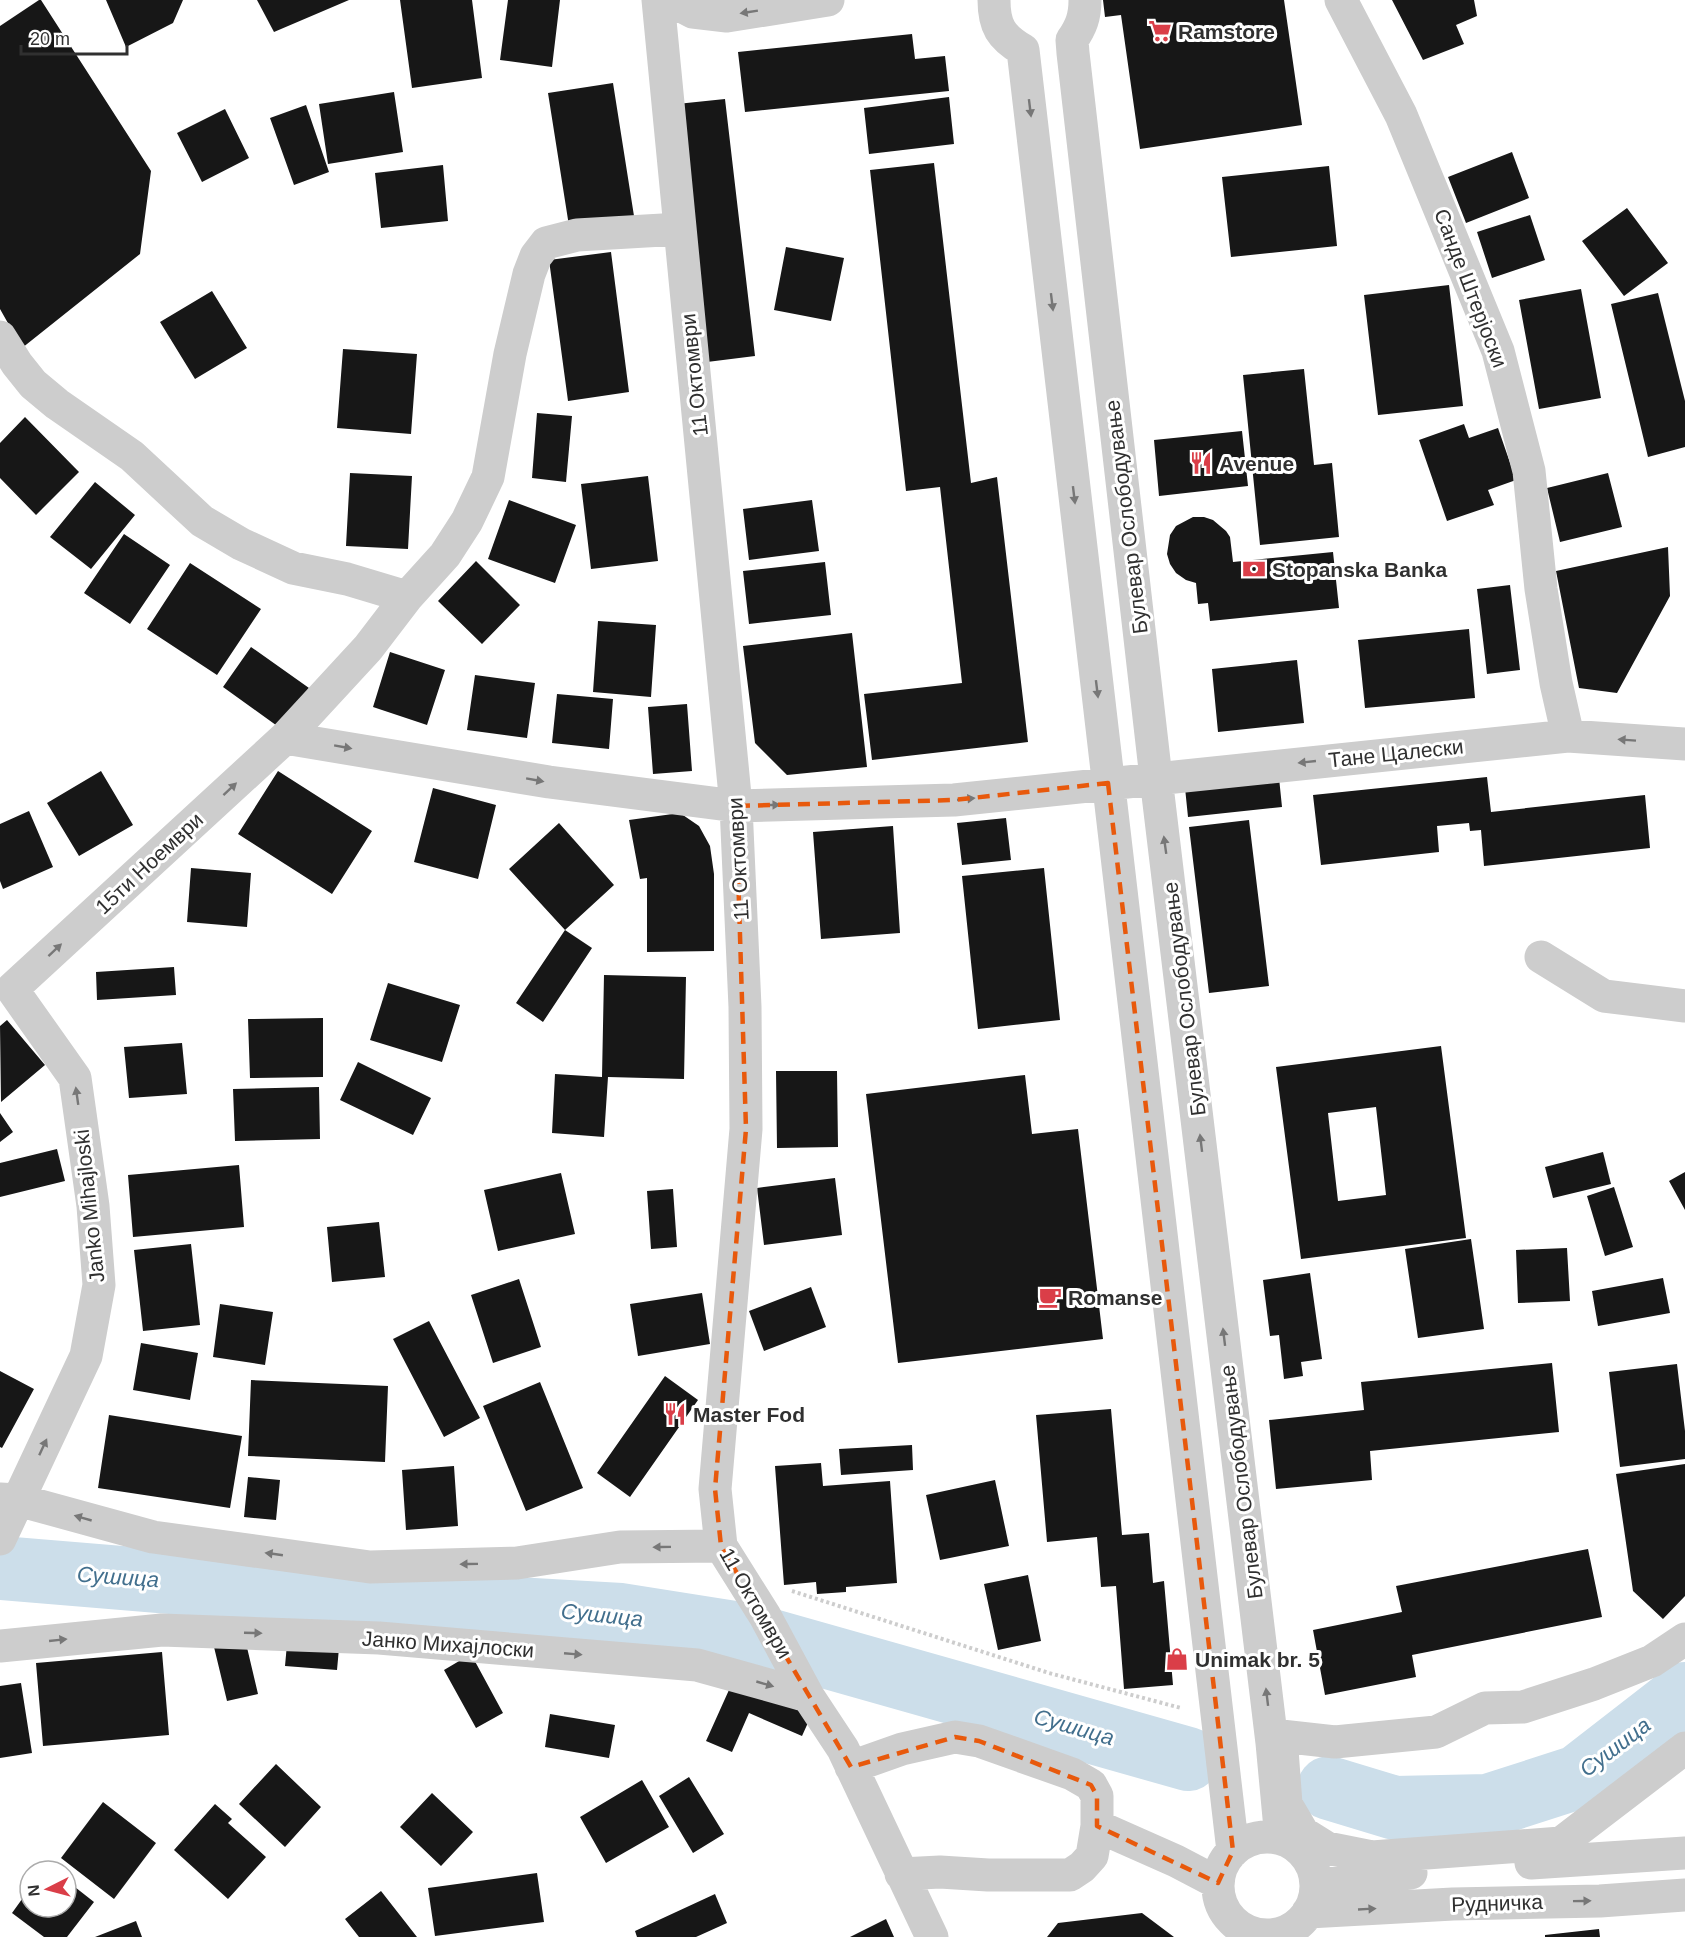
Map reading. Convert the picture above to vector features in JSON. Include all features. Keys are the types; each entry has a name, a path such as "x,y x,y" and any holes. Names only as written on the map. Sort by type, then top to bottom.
{"street":[{"name":"11 Октомври","path":"658,0 736,806 746,1007 746,1129 715,1488 721,1546 765,1616 808,1696"},
{"path":"670,0 693,12 727,16 828,0"},
{"path":"994,0 994,15 999,29 1009,42 1023,50 1108,783 1223,1875"},
{"name":"Булевар Ослободување","path":"1085,0 1081,27 1071,40 1156,778 1269,1720 1281,1839"},
{"name":"Санде Штерјоски","path":"1341,0 1401,116 1498,351 1529,471 1541,589 1556,683 1568,736"},
{"name":"15ти Ноември","path":"6,988 285,738 368,648 407,597 445,555 467,521 488,477 510,354 529,274 536,256 546,243 570,236 680,229"},
{"path":"0,337 33,384 57,404 132,456 202,521 241,544 293,568 347,579 407,597"},
{"name":"Тане Цалески","path":"285,738 549,782 736,806 954,800 1568,736 1685,744"},
{"path":"1541,957 1604,996 1685,1006"},
{"name":"Janko Mihajloski","path":"6,988 75,1078 93,1206 99,1285 86,1356 9,1499"},
{"path":"0,1539 9,1499 153,1537 370,1566 517,1563 620,1547 721,1546"},
{"name":"Јанко Михајлоски","path":"0,1646 162,1630 379,1638 697,1665 808,1696"},
{"path":"1685,1639 1652,1661 1594,1684 1523,1707 1485,1708 1436,1732 1335,1742 1281,1736 1286,1804 1303,1833 1327,1848 1372,1857 1685,1832"},
{"path":"808,1696 843,1749 932,1937"},
{"path":"851,1767 902,1749 955,1737 978,1741 1062,1770 1091,1785 1097,1796 1097,1826 1092,1856 1070,1875 988,1875 940,1872 901,1874"},
{"path":"1561,1843 1685,1748"},
{"path":"1097,1826 1176,1861 1223,1875"},
{"path":"1223,1875 1241,1844 1260,1837 1281,1839 1302,1851 1314,1873 1304,1915"},
{"name":"Рудничка","path":"1223,1875 1224,1910 1241,1932 1267,1935 1276,1934 1304,1915 1449,1868 1685,1853"},
{"name":"Рудничка","path":"1304,1915 1453,1904 1685,1895"}],"path":[{"path":"739,1574 1049,1673 1176,1706 1189,1713"}],"highlighted area":[{"path":"1108,783 1233,1851 1218,1883 1097,1826 1097,1796 1091,1785 979,1741 955,1737 851,1767 721,1546 715,1489 746,1129 736,806 954,800"}],"building":[{"path":"39,0 151,171 140,254 22,348 0,309 0,26"},
{"path":"106,0 183,0 173,23 126,47"},
{"path":"257,0 349,0 274,32"},
{"path":"400,0 472,0 482,78 412,88"},
{"path":"508,0 560,0 552,67 500,60"},
{"path":"1103,0 1284,0 1302,125 1140,149 1121,15 1105,17"},
{"path":"1392,0 1474,0 1477,16 1456,25 1464,44 1423,60"},
{"path":"912,34 915,59 945,56 949,91 745,112 738,52"},
{"path":"613,83 634,216 569,226 548,93"},
{"path":"394,92 403,152 328,164 319,104"},
{"path":"949,97 954,144 869,154 864,108"},
{"path":"725,99 755,356 707,362 677,104"},
{"path":"306,105 329,172 294,185 270,118"},
{"path":"225,109 249,158 202,182 177,133"},
{"path":"1512,152 1529,198 1466,223 1448,177"},
{"path":"934,163 971,483 997,477 1028,742 872,760 864,694 962,683 940,487 906,491 870,170"},
{"path":"443,165 448,221 381,228 375,173"},
{"path":"1329,166 1337,246 1231,257 1222,177"},
{"path":"1627,208 1668,263 1624,296 1582,241"},
{"path":"1530,215 1545,260 1492,278 1477,232"},
{"path":"786,247 844,258 831,321 774,310"},
{"path":"611,252 629,392 568,401 549,260"},
{"path":"1449,285 1463,406 1378,415 1364,295"},
{"path":"1581,289 1601,398 1539,409 1519,300"},
{"path":"212,291 247,348 195,379 160,322"},
{"path":"1658,293 1685,401 1685,447 1648,457 1611,304"},
{"path":"343,349 417,354 411,434 337,428"},
{"path":"1304,369 1314,465 1332,463 1339,537 1260,545 1243,375"},
{"path":"537,413 572,416 566,482 532,478"},
{"path":"25,417 79,472 36,515 0,478 0,443"},
{"path":"1464,424 1469,438 1498,428 1516,480 1488,490 1494,505 1447,521 1419,440"},
{"name":"Avenue","path":"1242,431 1248,486 1159,496 1154,440"},
{"path":"350,473 412,476 408,549 346,546"},
{"path":"1608,473 1622,527 1560,542 1547,488"},
{"path":"648,476 658,561 591,569 581,484"},
{"path":"95,482 135,515 91,569 50,537"},
{"path":"509,500 576,525 555,583 488,559"},
{"path":"812,500 819,551 749,560 743,509"},
{"name":"Stopanska Banka","path":"1193,517 1213,520 1226,531 1230,537 1233,562 1333,552 1339,608 1210,621 1208,603 1198,604 1196,583 1176,573 1167,554 1170,535 1176,526"},
{"path":"124,534 170,565 130,624 84,593"},
{"path":"1668,547 1670,596 1617,693 1579,688 1556,571"},
{"path":"476,561 520,605 482,644 438,601"},
{"path":"825,562 831,615 749,624 743,571"},
{"path":"190,563 261,609 217,675 147,629"},
{"path":"1510,585 1520,670 1487,674 1477,589"},
{"path":"598,621 656,625 651,697 593,692"},
{"path":"1469,629 1475,698 1365,708 1358,640"},
{"path":"852,633 867,767 787,775 755,743 743,646"},
{"path":"251,647 309,688 280,728 223,687"},
{"path":"390,652 445,670 427,725 373,707"},
{"path":"1297,660 1304,723 1218,732 1212,669"},
{"path":"475,675 535,683 527,738 467,730"},
{"path":"557,694 613,699 609,749 552,743"},
{"path":"687,704 692,771 653,774 648,707"},
{"path":"1278,768 1282,807 1188,817 1184,778"},
{"path":"101,771 133,825 79,856 47,803"},
{"path":"278,771 372,831 332,894 238,834"},
{"path":"1487,777 1491,812 1645,795 1650,848 1484,866 1481,830 1470,831 1469,823 1437,826 1439,852 1321,865 1313,795"},
{"path":"433,788 496,805 478,879 414,862"},
{"path":"29,811 53,867 3,889 0,881 0,824"},
{"path":"680,813 699,826 710,846 714,874 714,951 647,952 647,878 640,879 629,820"},
{"path":"1006,818 1011,860 962,865 957,823"},
{"path":"1249,820 1269,986 1209,993 1189,827"},
{"path":"559,823 614,885 565,930 509,869"},
{"path":"893,826 900,933 821,939 813,832"},
{"path":"191,868 251,873 247,927 187,922"},
{"path":"1044,868 1060,1020 978,1029 962,876"},
{"path":"565,930 592,948 543,1022 516,1003"},
{"path":"174,967 176,995 97,1000 96,972"},
{"path":"604,975 686,977 684,1079 608,1077 604,1137 552,1133 555,1074 602,1077"},
{"path":"388,983 460,1005 442,1062 370,1040"},
{"path":"323,1018 323,1077 250,1078 248,1019"},
{"path":"7,1020 45,1065 1,1102 0,1026"},
{"path":"182,1043 187,1094 129,1098 124,1047"},
{"path":"1441,1046 1466,1238 1301,1259 1276,1067","holes":["1376,1107 1386,1195 1338,1201 1328,1113"]},
{"path":"358,1062 431,1098 413,1135 340,1100"},
{"path":"776,1071 837,1071 838,1147 777,1148"},
{"path":"1025,1075 1032,1134 1078,1129 1103,1339 898,1363 866,1094"},
{"path":"319,1087 320,1139 235,1141 233,1089"},
{"path":"0,1113 13,1132 0,1142"},
{"path":"57,1149 65,1181 0,1197 0,1163"},
{"path":"1603,1152 1611,1184 1553,1198 1545,1167"},
{"path":"239,1165 244,1227 133,1237 128,1175"},
{"path":"1685,1172 1685,1210 1669,1181"},
{"path":"561,1173 575,1234 498,1251 484,1190"},
{"path":"835,1178 842,1235 764,1245 757,1188"},
{"path":"1614,1187 1633,1247 1605,1256 1587,1196"},
{"path":"673,1189 677,1247 651,1249 647,1191"},
{"path":"379,1222 385,1277 332,1282 327,1227"},
{"path":"1471,1239 1484,1329 1418,1338 1405,1249"},
{"path":"191,1244 200,1325 143,1331 134,1250"},
{"path":"1567,1248 1570,1301 1518,1303 1516,1250"},
{"path":"1310,1273 1322,1359 1301,1362 1303,1376 1284,1379 1279,1335 1270,1336 1263,1280"},
{"path":"1663,1278 1670,1313 1598,1326 1592,1291"},
{"path":"519,1279 541,1347 493,1363 471,1295"},
{"path":"811,1287 826,1327 764,1351 749,1311"},
{"path":"702,1293 710,1344 638,1356 630,1304"},
{"path":"220,1304 273,1312 265,1365 213,1357"},
{"path":"429,1321 480,1418 444,1437 393,1339"},
{"path":"141,1343 198,1353 190,1400 133,1390"},
{"path":"1552,1363 1559,1432 1370,1451 1372,1480 1276,1489 1269,1420 1364,1410 1361,1382"},
{"path":"1677,1364 1685,1431 1685,1459 1620,1467 1609,1372"},
{"path":"0,1371 34,1389 2,1448 0,1447"},
{"path":"665,1376 698,1400 630,1497 597,1473"},
{"path":"251,1380 388,1386 385,1462 248,1456"},
{"path":"540,1382 583,1488 526,1511 483,1406"},
{"path":"1111,1409 1122,1535 1149,1533 1153,1583 1164,1581 1173,1685 1124,1689 1116,1586 1101,1587 1097,1537 1047,1542 1036,1415"},
{"path":"109,1415 242,1436 230,1508 98,1488"},
{"path":"912,1445 913,1470 841,1475 839,1449"},
{"path":"821,1463 823,1486 890,1481 897,1583 846,1587 846,1592 817,1594 816,1582 784,1585 775,1466"},
{"path":"1685,1464 1685,1596 1663,1619 1633,1591 1616,1474"},
{"path":"454,1466 458,1526 406,1530 402,1470"},
{"path":"248,1477 280,1480 276,1520 244,1517"},
{"path":"995,1480 1009,1546 940,1560 926,1495"},
{"path":"1588,1549 1602,1617 1412,1655 1416,1677 1325,1695 1313,1630 1402,1612 1396,1586"},
{"path":"1028,1575 1041,1641 998,1650 984,1584"},
{"path":"245,1639 258,1694 227,1701 214,1647"},
{"path":"287,1644 339,1648 337,1670 285,1666"},
{"path":"162,1652 169,1735 43,1746 36,1663"},
{"path":"471,1654 503,1713 476,1728 444,1670"},
{"path":"733,1681 811,1716 802,1736 749,1713 732,1752 706,1741"},
{"path":"21,1683 32,1753 0,1758 0,1686"},
{"path":"550,1714 615,1725 609,1758 545,1747"},
{"path":"276,1764 321,1807 285,1847 239,1804"},
{"path":"689,1777 724,1834 693,1853 659,1796"},
{"path":"642,1780 669,1827 606,1863 580,1817"},
{"path":"432,1793 473,1832 441,1866 400,1827"},
{"path":"103,1802 156,1843 114,1899 78,1871 78,1859 61,1858"},
{"path":"215,1804 232,1819 228,1823 266,1857 228,1899 174,1850"},
{"path":"537,1873 544,1922 435,1936 428,1888"},
{"path":"78,1889 94,1902 67,1937 44,1937 20,1919 78,1919"},
{"path":"381,1891 417,1937 359,1937 345,1919"},
{"path":"715,1894 727,1923 696,1937 637,1937 635,1931"},
{"path":"18,1905 18,1918 12,1913"},
{"path":"1142,1913 1174,1937 1047,1937 1058,1923"},
{"path":"886,1919 894,1937 850,1937"},
{"path":"136,1921 142,1937 95,1937"},
{"path":"1599,1929 1600,1937 1545,1937 1545,1935"}],"waterway":[{"name":"Сушица","path":"0,1568 462,1606 621,1615 754,1636 1188,1759"},
{"name":"Сушица","path":"1329,1788 1395,1808 1488,1806 1578,1777 1685,1694"}],"place":[{"name":"Ramstore","path":"1160,31"},
{"name":"Avenue","path":"1201,463"},
{"name":"Stopanska Banka","path":"1254,569"},
{"name":"Romanse","path":"1050,1297"},
{"name":"Master Fod","path":"675,1414"},
{"name":"Unimak br. 5","path":"1177,1659"}]}
